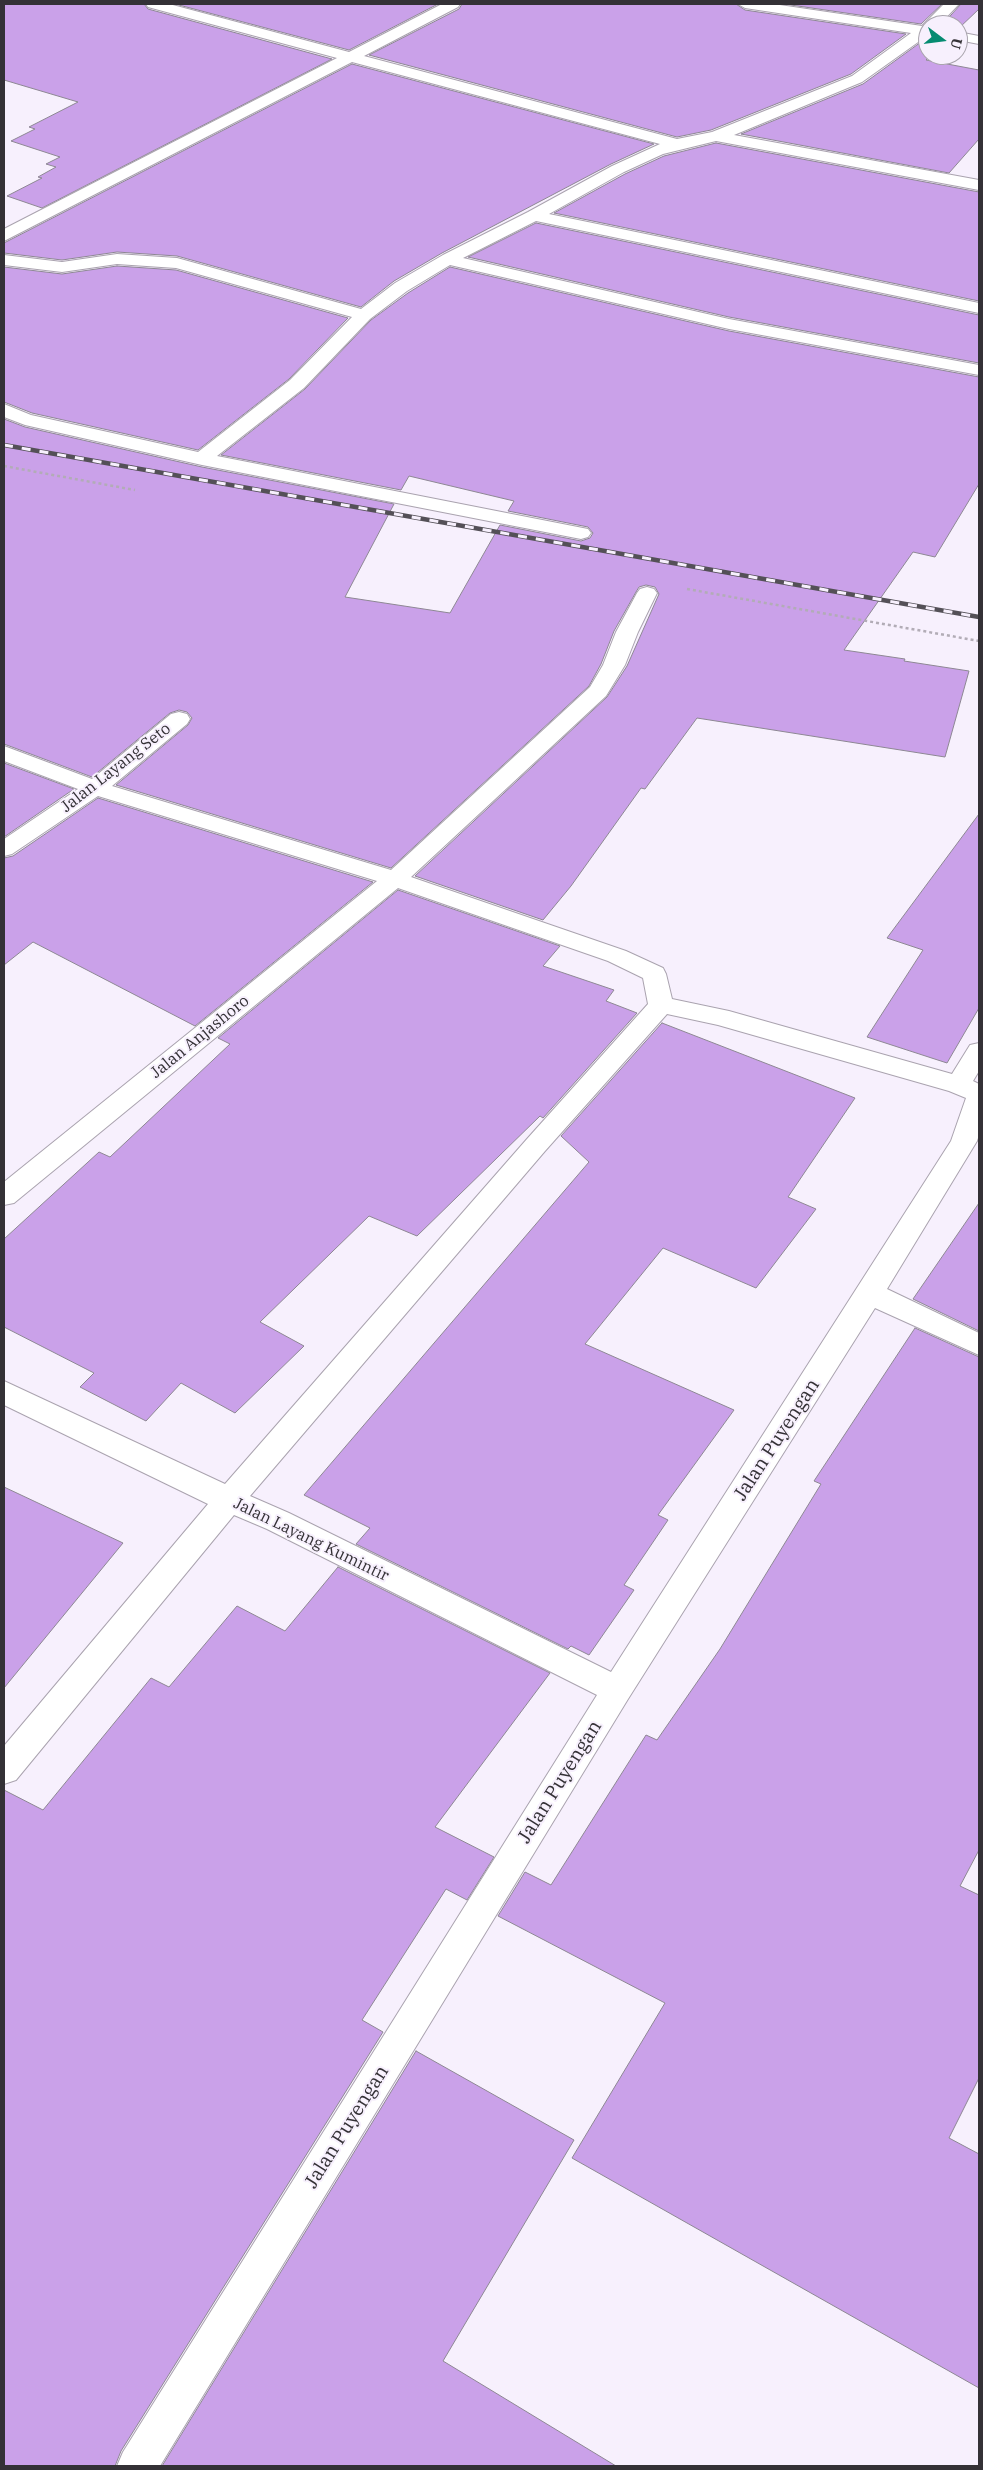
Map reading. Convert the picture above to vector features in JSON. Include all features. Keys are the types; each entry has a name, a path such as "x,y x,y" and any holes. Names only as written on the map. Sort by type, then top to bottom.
{"street":[{"path":"153,4 677,144"},
{"path":"4,236 453,4"},
{"path":"745,4 918,28"},
{"path":"941,15 952,4"},
{"path":"202,459 297,384 364,315 401,287 449,259 534,216 618,169 677,144 716,136 857,79 918,36"},
{"path":"716,136 979,185"},
{"path":"534,216 979,308"},
{"path":"4,260 62,267 117,259 177,263 364,315"},
{"path":"449,259 462,264 728,324 979,370"},
{"path":"4,410 26,419 202,459 581,533"},
{"name":"Jalan Anjashoro","path":"4,1196 395,879 598,690 614,665 627,632 647,593"},
{"name":"Jalan Layang Seto","path":"4,849 95,788 179,719"},
{"path":"4,753 95,788 395,879 617,956 654,974 661,1005"},
{"path":"661,1005 720,1017 972,1092"},
{"path":"4,1770 229,1500 536,1145 661,1005"},
{"name":"Jalan Puyengan","path":"137,2466 617,1690 870,1293 964,1141 979,1051"},
{"path":"870,1293 979,1345"},
{"name":"Jalan Layang Kumintir","path":"4,1392 229,1500 278,1521 617,1690"}],"building":[{"path":"4,4 144,4 148,9 332,59 42,208 7,196 42,178 38,177 56,167 46,164 60,157 11,141 35,129 29,127 78,102 4,80"},
{"path":"175,4 438,4 349,50"},
{"path":"462,4 736,4 745,10 906,34 851,74 711,130 677,137 369,55 459,9"},
{"path":"784,4 942,4 930,15 918,15 918,24"},
{"path":"961,4 979,4 979,9 968,19 968,15 951,15"},
{"path":"918,44 918,65 952,65 979,70 979,139 949,173 741,134 863,84"},
{"path":"352,64 654,144 611,164 442,253 394,281 361,307 177,256 117,252 62,260 4,253 4,243"},
{"path":"716,143 979,192 979,301 554,213 625,174 664,156"},
{"path":"536,223 979,315 979,363 729,317 468,257"},
{"path":"117,266 176,270 348,318 289,379 198,450 32,413 4,402 4,267 62,274"},
{"path":"450,267 729,331 979,377 979,484 935,557 913,552 844,650 969,671 945,757 697,718 645,789 641,788 571,886 543,920 415,876 607,697 627,666 659,594 655,587 646,585 639,587 614,631 601,664 589,686 391,868 116,785 188,725 192,718 187,712 179,710 170,713 92,777 4,744 4,419 25,427 202,467 394,504 345,597 450,613 500,525 581,541 590,538 593,533 588,527 508,511 514,501 409,476 401,490 221,455 305,389 371,320 408,293"},
{"path":"4,763 74,789 4,837"},
{"path":"98,798 373,882 195,1026 33,942 4,965 4,858 13,856"},
{"path":"979,814 979,1008 947,1063 867,1037 923,950 887,938"},
{"path":"398,890 560,946 543,966 614,990 606,1001 637,1013 543,1118 540,1116 417,1236 369,1216 260,1322 304,1346 235,1413 181,1383 146,1421 80,1387 94,1373 4,1327 4,1239 99,1152 110,1157 230,1044 218,1038"},
{"path":"662,1023 855,1098 788,1197 816,1209 756,1288 663,1248 585,1344 734,1410 658,1515 668,1520 624,1585 634,1590 589,1655 571,1646 568,1649 356,1544 370,1528 304,1495 589,1162 561,1136"},
{"path":"979,1203 979,1331 913,1299"},
{"path":"915,1328 979,1357 979,1850 960,1886 979,1895 979,2078 949,2138 979,2154 979,2388 572,2158 665,2003 498,1916 525,1872 551,1885 646,1735 657,1740 720,1649 821,1484 814,1481"},
{"path":"4,1487 123,1543 4,1688"},
{"path":"338,1567 550,1673 435,1827 494,1857 467,1900 446,1889 362,2020 383,2032 121,2451 115,2466 4,2466 4,1790 43,1810 151,1678 169,1687 237,1606 285,1631"},
{"path":"416,2051 574,2140 443,2361 616,2466 162,2466"}],"railway":[{"path":"4,445 979,617"}]}
